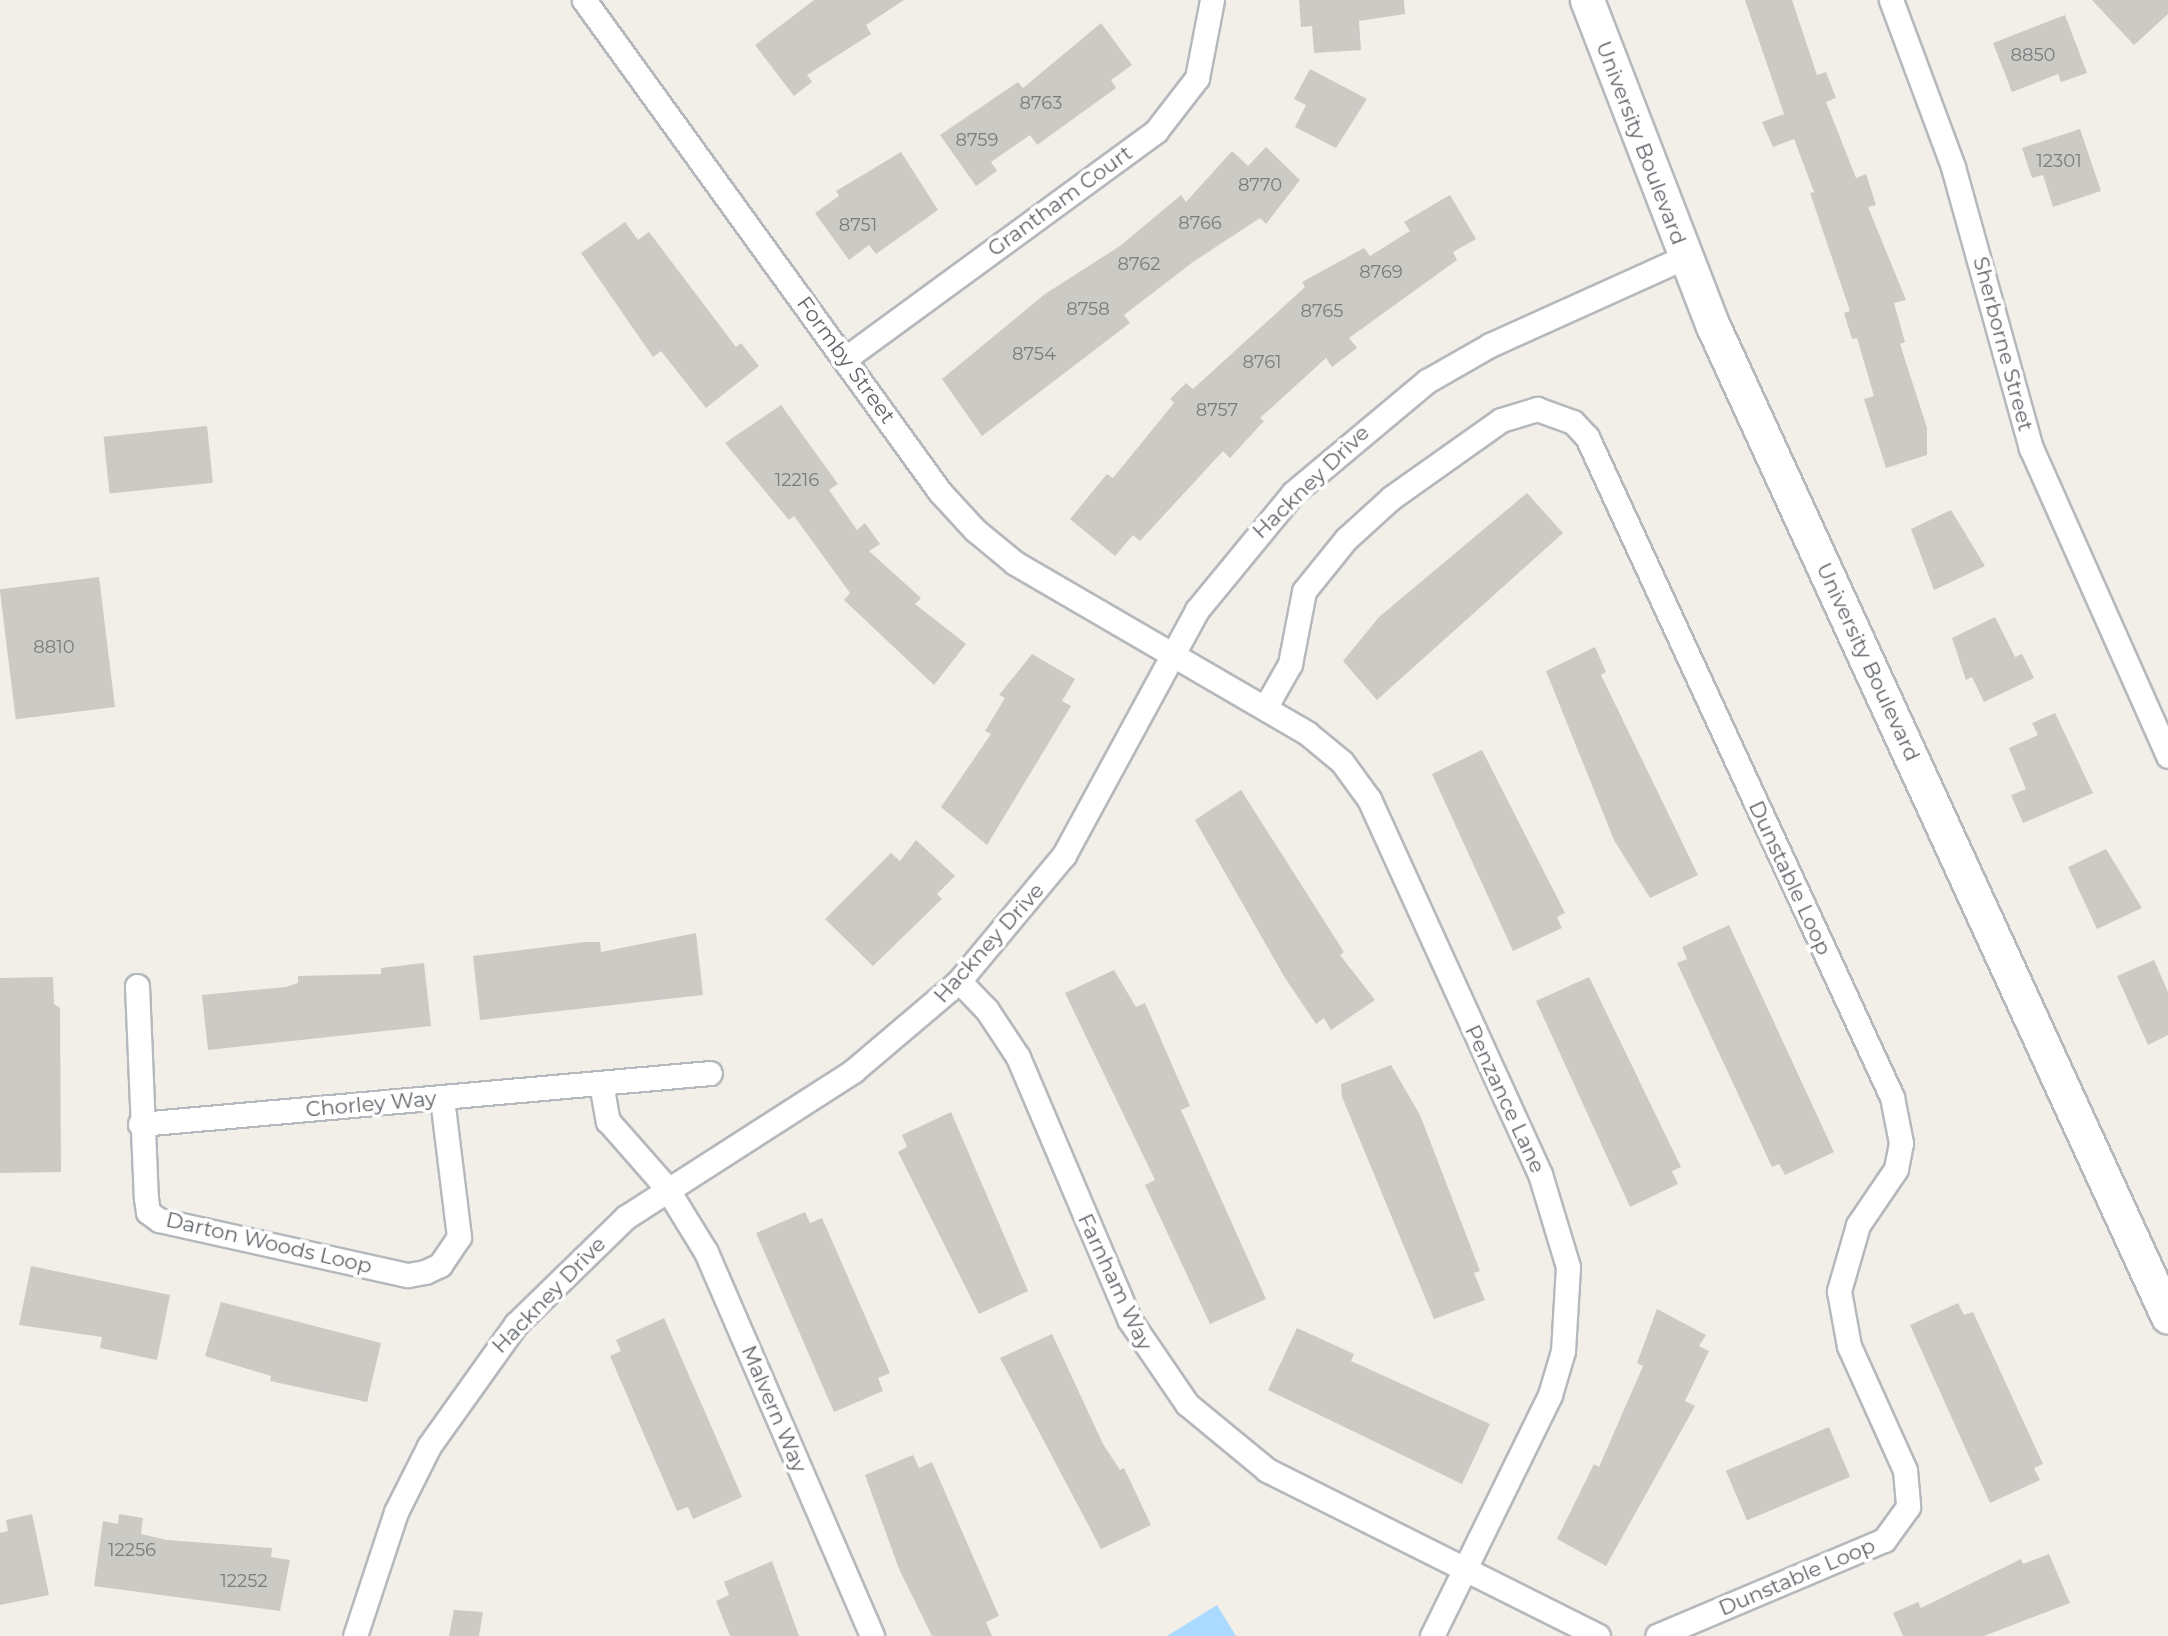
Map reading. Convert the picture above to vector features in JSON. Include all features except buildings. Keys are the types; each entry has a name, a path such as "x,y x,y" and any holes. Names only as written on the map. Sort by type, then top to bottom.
{"street":[{"name":"Formby Street","path":"584,0 975,530 1015,563 1170,654"},
{"name":"Grantham Court","path":"846,358 1156,131 1197,78 1212,0"},
{"name":"University Boulevard","path":"1587,0 1685,257 2168,1317"},
{"name":"Sherborne Street","path":"1893,1 1953,167 2031,448 2168,756"},
{"name":"Hackney Drive","path":"355,1636 396,1512 469,1383 579,1257 666,1187 853,1071 958,981 1064,855 1170,654 1242,550 1369,424 1490,345 1685,257"},
{"name":"Dunstable Loop","path":"1265,708 1290,664 1304,591 1346,539 1391,498 1501,420 1537,409 1573,422 1587,437 1892,1097 1900,1143 1896,1169 1858,1225 1839,1291 1849,1346 1905,1470 1908,1507 1884,1540 1657,1636"},
{"name":"Penzance Lane","path":"1170,654 1265,708 1342,762 1369,799 1556,1214 1568,1267 1563,1351 1511,1484 1432,1636"},
{"name":"Farnham Way","path":"958,981 1018,1058 1129,1319 1187,1404 1267,1470 1465,1569"},
{"name":"Darton Woods Loop","path":"137,986 140,1124 148,1212 159,1220 408,1275 440,1265 459,1237 442,1098"},
{"name":"Chorley Way","path":"140,1124 710,1073"},
{"path":"601,1083 608,1121 666,1187"},
{"name":"Malvern Way","path":"666,1187 706,1252 872,1636"},
{"path":"1465,1569 1598,1636"}],"water":[{"path":"1217,1605 1236,1636 1167,1636"}]}
